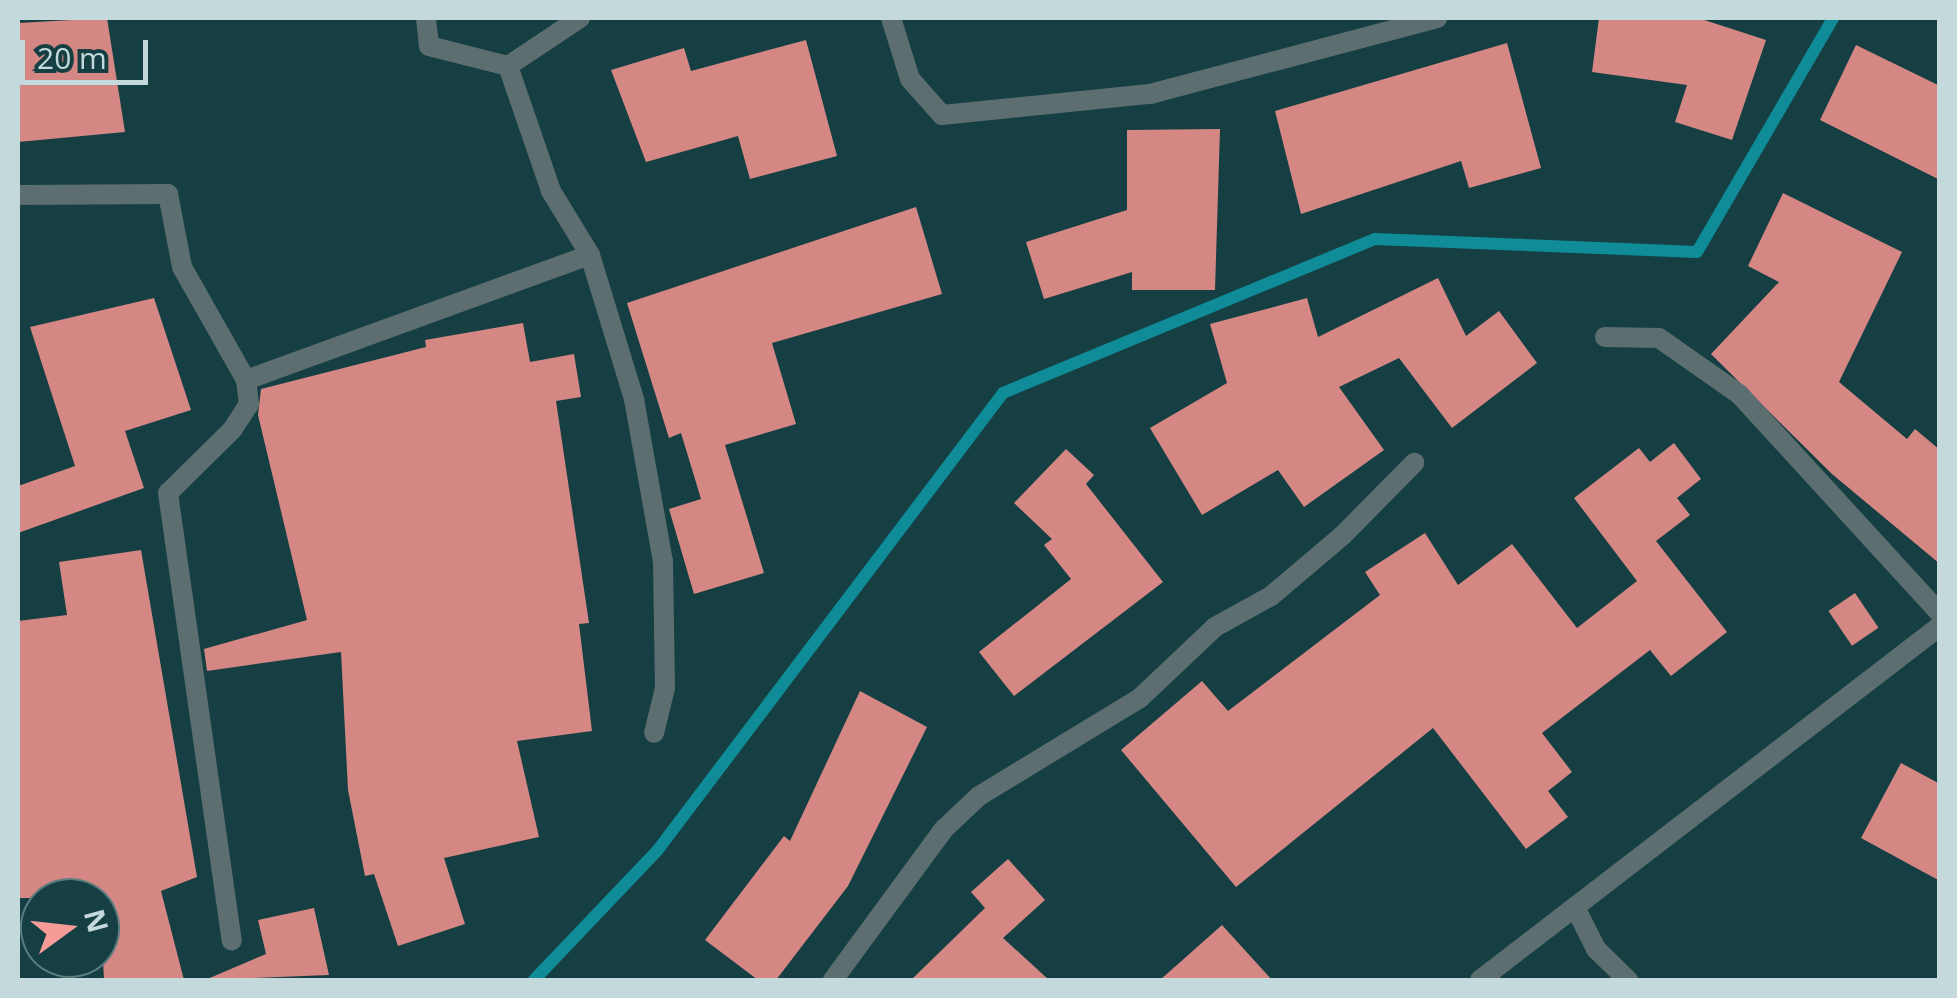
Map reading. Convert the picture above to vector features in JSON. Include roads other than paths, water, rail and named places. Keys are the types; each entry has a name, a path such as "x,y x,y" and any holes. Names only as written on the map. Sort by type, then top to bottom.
{"street":[{"path":"426,18 429,46 508,66 580,18"},
{"path":"891,18 910,79 942,116 1150,94 1436,18"},
{"path":"508,66 551,191 590,255 634,399 663,561 665,688 654,733"},
{"path":"18,196 168,194 182,267 246,380 249,404 233,429 168,494 232,940"},
{"path":"246,380 590,255"},
{"path":"1605,337 1658,338 1739,394 1940,613"},
{"path":"833,980 944,829 979,796 1140,698 1215,627 1272,596 1342,536 1414,463"},
{"path":"1480,980 1940,626"},
{"path":"1575,907 1596,949 1628,980"}],"waterway":[{"path":"534,980 657,851 1003,393 1375,239 1697,252 1833,18"}]}
